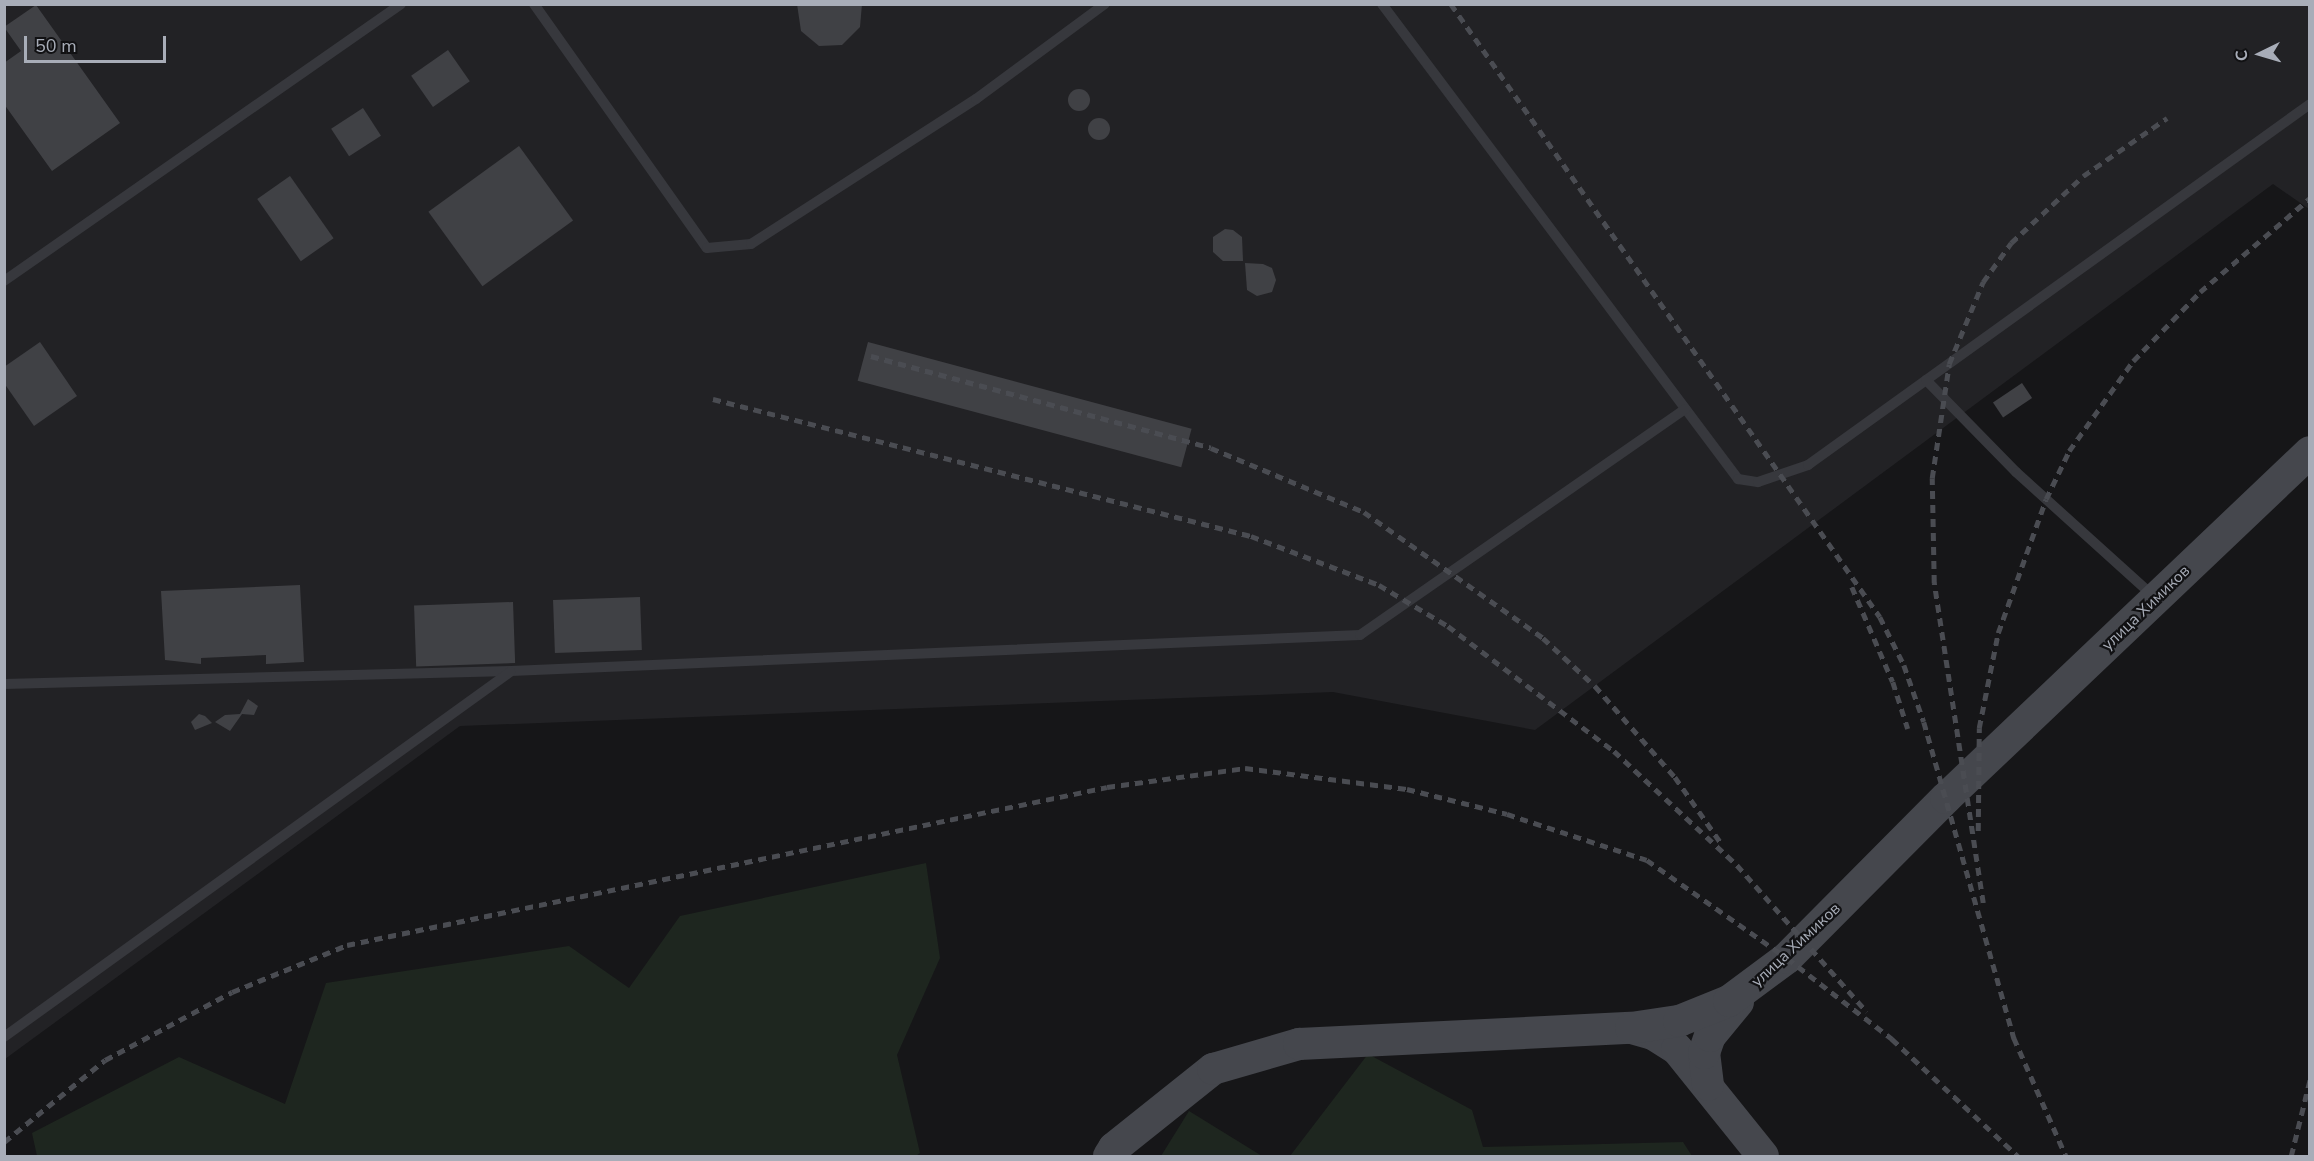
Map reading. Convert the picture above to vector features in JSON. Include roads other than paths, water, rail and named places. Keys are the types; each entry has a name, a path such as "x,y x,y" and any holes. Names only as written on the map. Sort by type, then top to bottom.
{"street":[{"name":"улица Химиков","path":"1109,1156 1114,1148 1213,1069 1299,1044 1631,1028 1701,1014 1758,983 2310,452"},
{"path":"1708,1085 1704,1060 1710,1036 1758,983"},
{"path":"1631,1028 1665,1040 1708,1085 1763,1156"}],"lane":[{"path":"4,281 400,4"},
{"path":"534,4 706,248 751,244 976,99 1106,4"},
{"path":"1382,4 1738,479 1758,482 1808,465 2310,104"},
{"path":"1926,380 2016,472 2156,598"},
{"path":"4,684 511,671 1360,635 1685,410"},
{"path":"4,1037 511,671"}],"railway":[{"path":"1451,4 1880,617 1904,665 1924,722 2014,1038 2066,1156"},
{"path":"1983,903 1934,583 1932,478 1949,364 1983,282 2011,243 2083,176 2167,118"},
{"path":"1978,831 1979,728 1998,633 2046,499 2069,451 2133,361 2200,292 2310,198"},
{"path":"871,356 1211,448 1364,512 1543,638 1595,686 1675,777 1721,843"},
{"path":"713,399 1251,536 1379,585 1448,626 1614,751 1737,865 1867,1012"},
{"path":"1852,587 1893,682 1908,729"},
{"path":"4,1142 105,1060 232,992 347,945 1107,787 1245,768 1407,789 1507,814 1647,860 1787,958 1892,1039 2018,1156"},
{"path":"2291,1156 2310,1079"}]}
